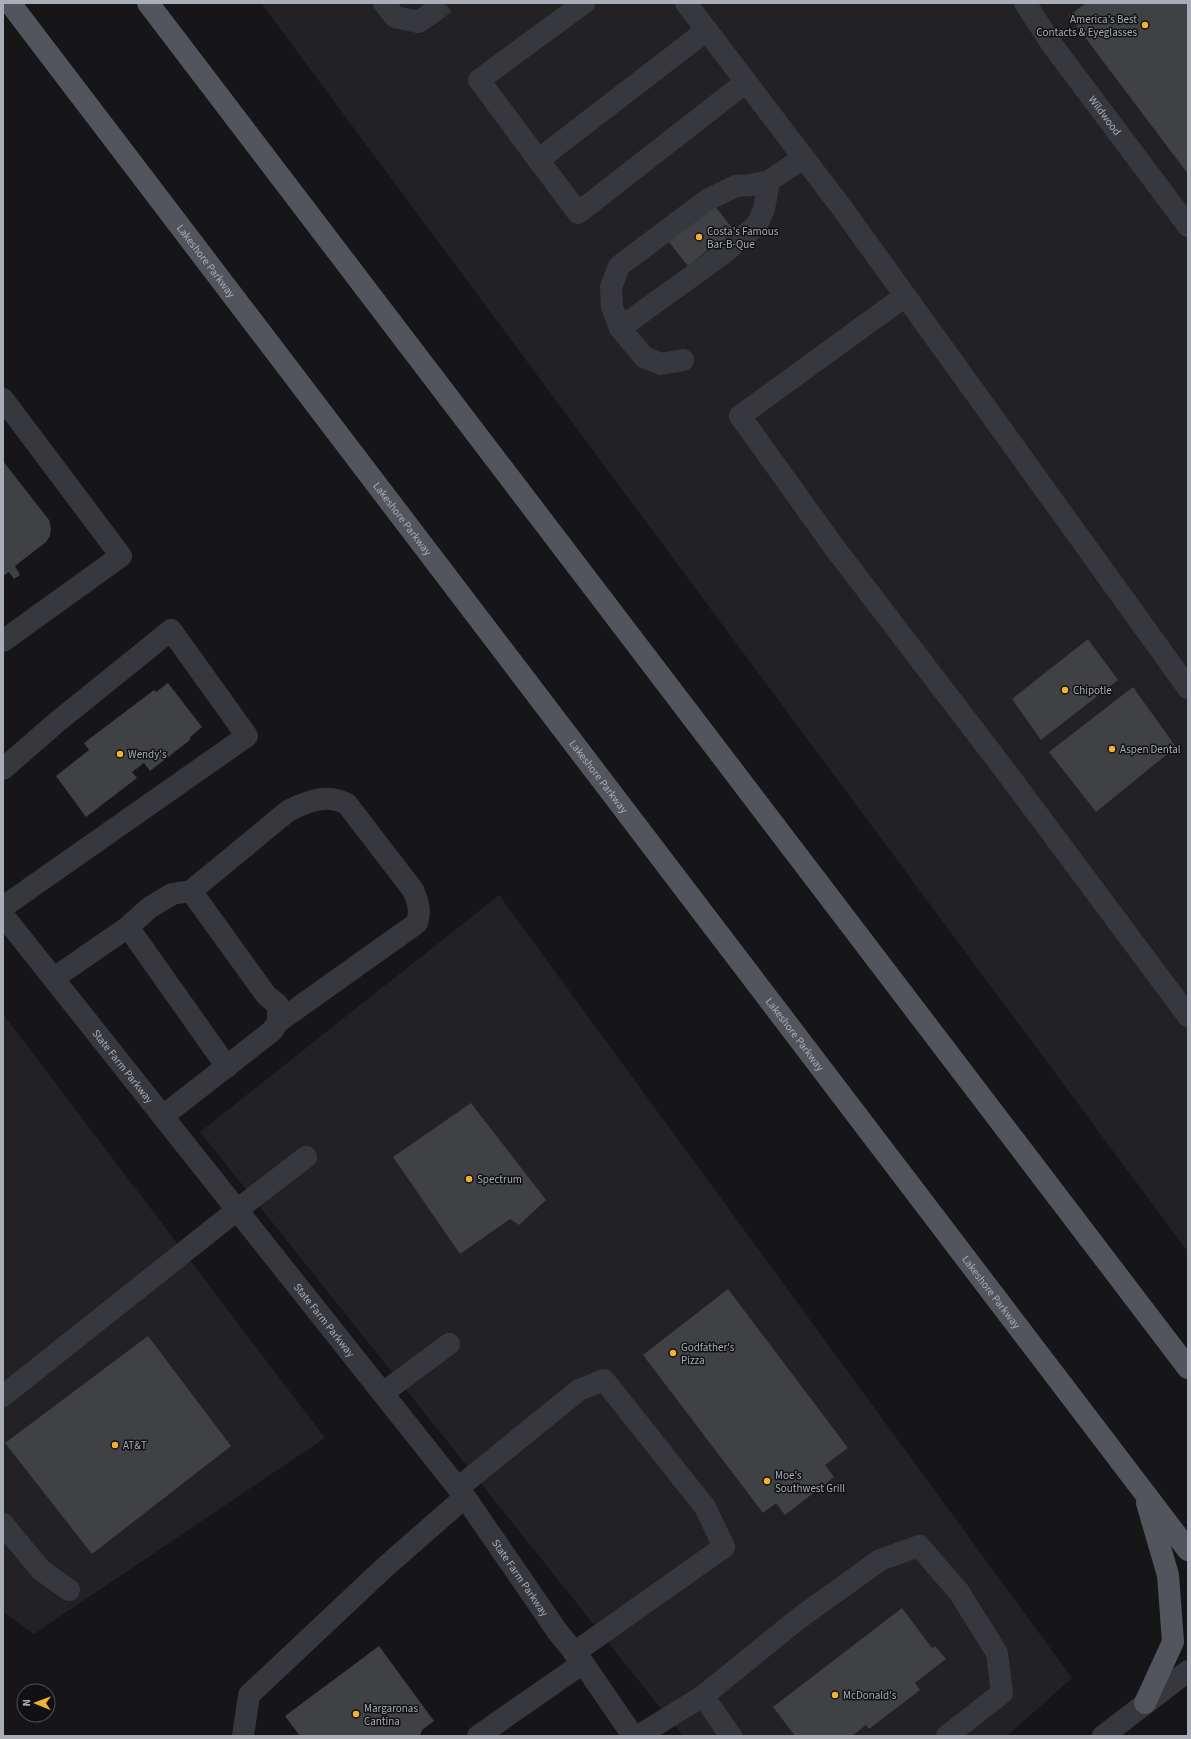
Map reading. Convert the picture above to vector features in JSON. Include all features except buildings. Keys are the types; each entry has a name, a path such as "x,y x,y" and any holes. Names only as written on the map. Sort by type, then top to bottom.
{"main road":[{"path":"148,3 1188,1368"},
{"path":"3,8 16,11"},
{"name":"Lakeshore Parkway","path":"16,11 1188,1550"},
{"path":"1143,1490 1168,1575 1173,1642 1145,1703"}],"street":[{"path":"384,3 395,17 418,22 434,12"},
{"path":"584,3 479,80 578,213 746,82"},
{"path":"686,3 905,296 1188,688"},
{"name":"Wildwood","path":"1026,3 1053,46 1188,226"},
{"path":"538,160 707,30"},
{"path":"683,360 661,364 644,356 620,328 612,307 611,287 619,266 707,200 736,186 751,185 769,181 803,158"},
{"path":"620,328 724,253 757,225 764,209 769,181"},
{"path":"905,296 740,416 834,547 1002,766 1188,1016"},
{"path":"3,399 121,556 3,641"},
{"path":"3,769 57,722 171,630 247,736 3,907"},
{"path":"54,978 128,927 149,908 172,894 191,891 288,811 300,805 327,798 337,798 347,804 413,890 420,904 420,915 417,923 278,1022 272,1031 163,1116"},
{"path":"191,891 266,995 278,1006 278,1022"},
{"name":"State Farm Parkway","path":"3,915 462,1493 557,1632 579,1658 632,1736"},
{"path":"128,927 227,1067"},
{"path":"3,1396 306,1157"},
{"path":"382,1393 448,1344"},
{"path":"243,1736 249,1696 462,1493 578,1390 604,1380 705,1507 724,1547 478,1736"},
{"path":"3,1524 41,1570 69,1590"},
{"path":"638,1736 704,1696 798,1619 880,1560 919,1546 959,1592 997,1653 1002,1693 947,1736"},
{"path":"1103,1736 1188,1671"},
{"path":"704,1696 731,1736"}],"shaded area":[{"path":"261,3 1188,3 1188,1252"},
{"path":"499,895 1072,1678 1007,1736 683,1736 200,1132"},
{"path":"3,1014 325,1438 34,1634 3,1612"}],"tunnel":[{"path":"433,12 445,3"}],"place":[{"name":"America's Best Contacts & Eyeglasses","path":"1145,25"},
{"name":"Costa's Famous Bar-B-Que","path":"699,237"},
{"name":"Chipotle","path":"1065,690"},
{"name":"Aspen Dental","path":"1112,749"},
{"name":"Wendy's","path":"120,754"},
{"name":"Spectrum","path":"469,1179"},
{"name":"Godfather's Pizza","path":"673,1353"},
{"name":"AT&T","path":"115,1445"},
{"name":"Moe's Southwest Grill","path":"767,1481"},
{"name":"McDonald's","path":"835,1695"},
{"name":"Margaronas Cantina","path":"356,1714"}]}
